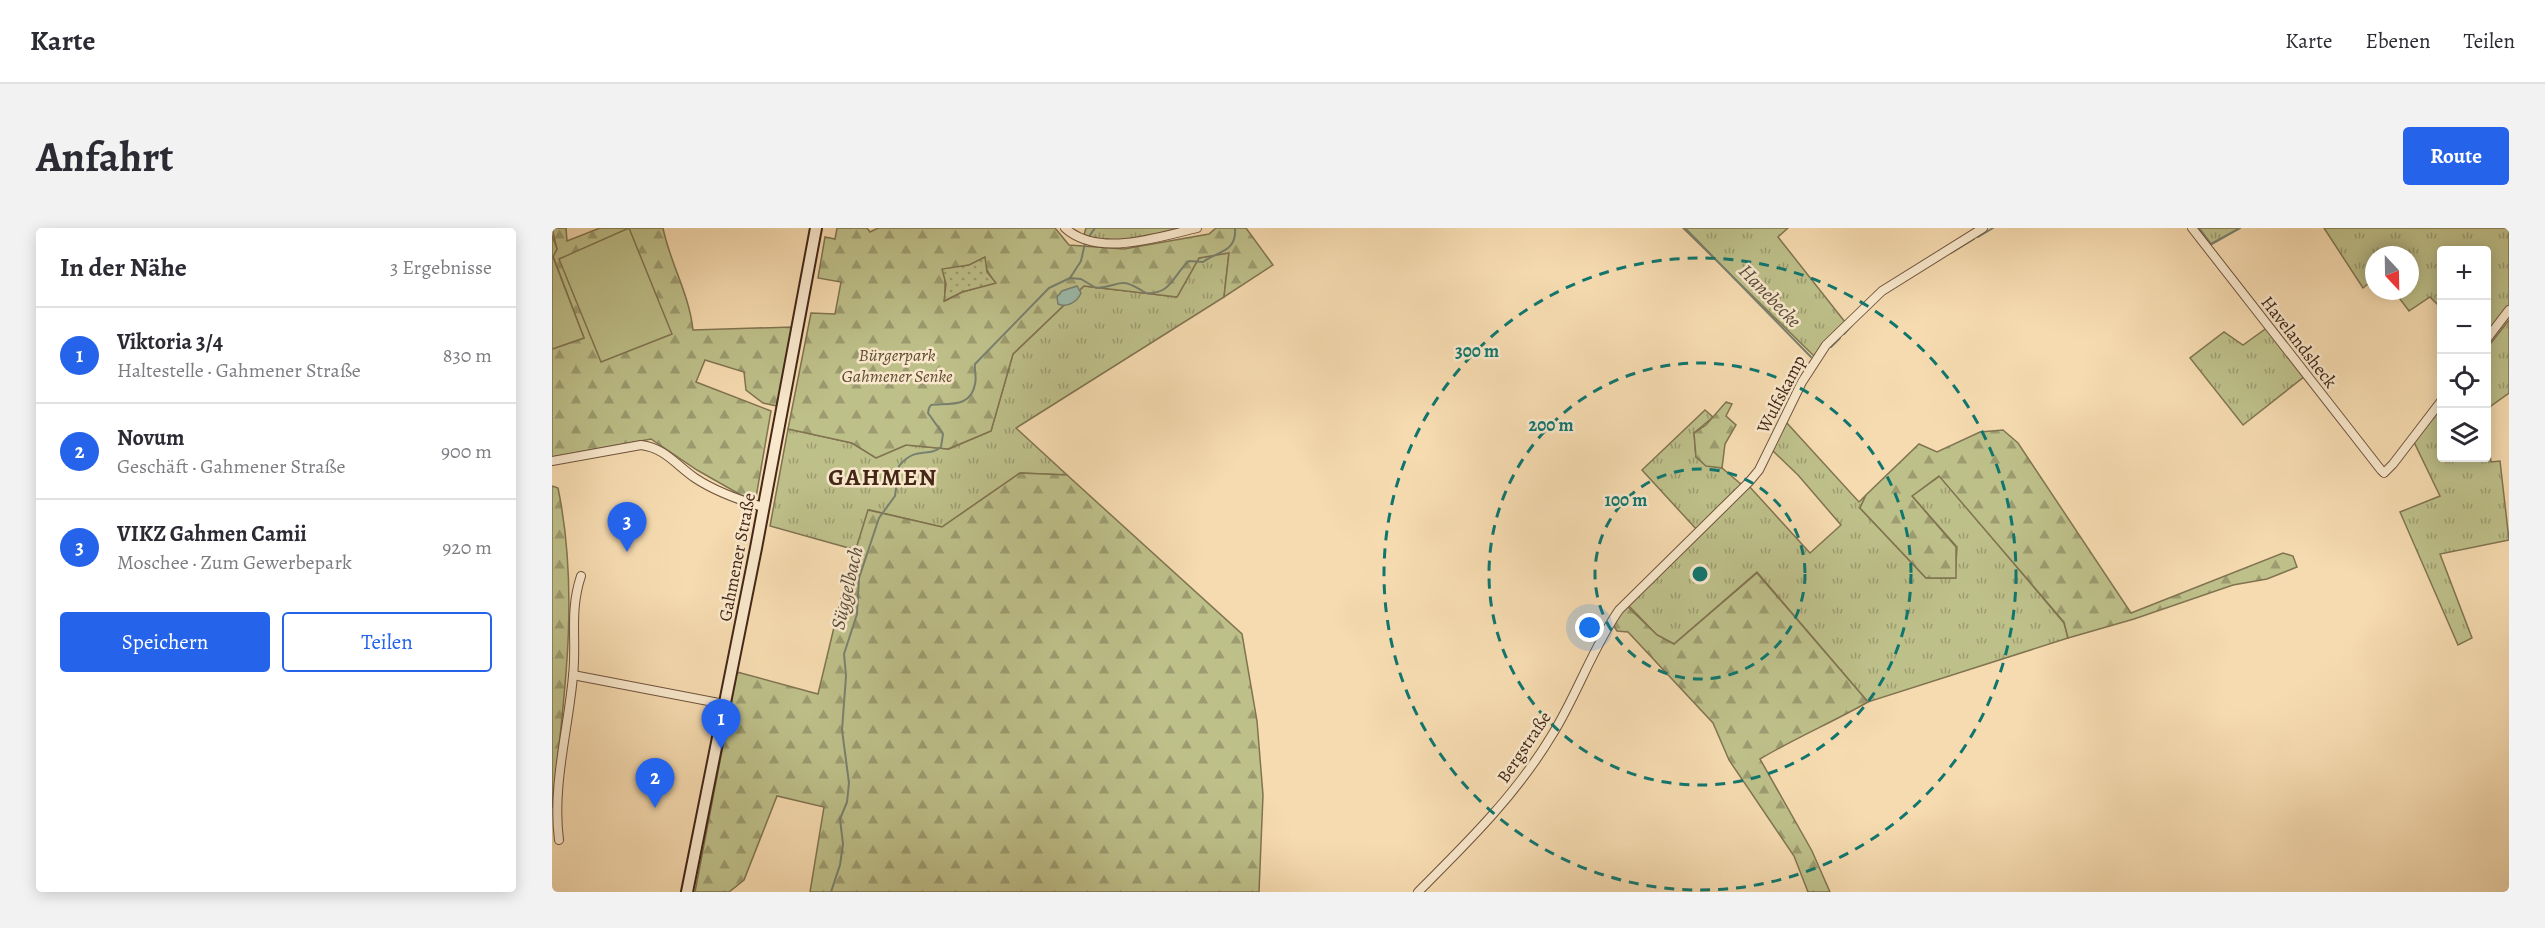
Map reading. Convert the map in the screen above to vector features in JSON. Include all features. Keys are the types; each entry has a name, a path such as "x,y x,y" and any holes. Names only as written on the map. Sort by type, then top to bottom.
{"main road":[{"name":"Gahmener Straße","path":"687,892 816,228"}],"street":[{"path":"1065,228 1082,240 1094,243 1138,240 1197,228"},
{"name":"Wulfskamp","path":"1629,600 1749,482 1760,468 1808,370 1826,345 1882,291 1983,228"},
{"name":"Havelandsheck","path":"2192,228 2373,462 2384,472 2437,406"},
{"path":"2491,335 2509,310"},
{"path":"552,461 602,450 641,445 652,446 672,457 695,477 732,498 763,507"},
{"path":"560,840 555,815 573,675 573,599 581,576"},
{"name":"Bergstraße","path":"1418,892 1498,809 1526,775 1570,703 1605,631 1629,600"},
{"path":"573,675 724,704"}],"green space":[{"path":"552,228 566,228 567,241 600,228 663,228 688,303 693,330 793,327 777,406 763,403 746,390 744,372 705,360 696,382 771,411 755,503 697,470 651,439 552,457 552,349 584,338 553,256 557,249"},
{"path":"629,228 672,334 601,362 559,259"},
{"name":"Bürgerpark Gahmener Senke","path":"837,228 867,228 870,232 878,228 1055,228 1069,245 1124,249 1209,234 1216,228 1246,228 1273,265 1224,297 1229,253 1199,258 1177,297 1084,286 1013,354 991,431 948,449 906,445 876,458 852,443 788,429 811,313 835,314 841,282 818,278 825,237 835,239","holes":["969,265 985,267 995,283 962,292 945,301 945,277 958,268"]},
{"path":"1086,228 1193,228 1121,241 1083,238"},
{"path":"1683,228 1788,228 1778,237 1845,322 1814,356"},
{"path":"2193,228 2240,228 2207,247"},
{"path":"2324,228 2509,228 2509,308 2491,332 2491,246 2437,246 2437,304 2430,297 2409,311 2401,300 2419,300 2419,246 2365,246 2365,286 2363,288"},
{"path":"552,235 557,249 553,257 584,338 552,349"},
{"path":"1229,252 1224,297 1016,428 1067,475 1020,473 942,527 869,510 856,550 770,526 788,429 852,443 876,458 906,445 949,449 991,431 1013,354 1084,286 1177,297 1199,258"},
{"path":"985,257 987,272 996,283 962,292 944,301 946,284 942,269 969,265"},
{"path":"2509,320 2509,393 2491,406 2491,354 2491,343"},
{"path":"2268,327 2305,376 2243,425 2190,358 2224,332 2243,345"},
{"path":"1726,402 1732,404 1726,416 1736,425 1725,444 1722,468 1706,466 1696,457 1694,433 1706,425"},
{"path":"1705,410 1713,417 1694,433 1696,457 1706,465 1722,468 1742,485 1697,530 1642,470"},
{"path":"2437,411 2437,462 2500,461 2509,540 2440,554 2472,638 2458,645 2400,512 2440,496 2414,442"},
{"path":"1786,422 1859,502 1866,495 1860,508 1926,578 1955,578 1957,547 1912,496 1940,476 2064,623 2068,638 1868,702 1757,572 1674,644 1657,635 1628,605 1749,486 1810,553 1841,525 1798,475 1772,450"},
{"path":"2003,430 2018,443 2131,613 2283,553 2293,556 2297,567 2267,579 2233,585 2134,619 2068,638 2064,622 1939,476 1912,496 1956,547 1956,578 1926,578 1860,508 1866,495 1919,444 1937,452 1980,432"},
{"path":"1020,473 1067,475 1242,634 1257,721 1263,795 1259,892 810,892 824,807 777,796 744,880 729,892 695,892 737,672 818,694 842,594 868,510 942,527"},
{"path":"552,486 558,488 565,528 569,608 565,688 552,808"},
{"path":"1757,573 1868,702 1760,759 1812,851 1830,892 1808,892 1794,856 1729,760 1713,723 1628,632 1617,631 1612,623 1627,606 1657,635 1674,644"}],"shaded area":[{"path":"1077,286 1081,293 1077,299 1068,305 1058,304 1057,297 1062,291"}],"waterway":[{"name":"Süggelbach","path":"1088,238 1095,228"},
{"path":"1070,278 1081,279 1096,288 1125,283 1146,293 1161,291 1171,283 1189,261 1203,262 1230,246 1235,236 1235,228"},
{"name":"Hanebecke","path":"1685,228 1811,357"},
{"name":"Hanebecke","path":"1978,237 1993,228"},
{"name":"Hanebecke","path":"2199,228 2211,244 2240,228"},
{"name":"Hanebecke","path":"1951,253 1974,239"},
{"name":"Süggelbach","path":"831,892 840,865 843,844 840,819 847,802 849,783 842,730 846,676 844,654 857,614 859,578 879,518 895,496 899,466 911,456 932,452 941,447 943,434 928,413 931,405 958,403 969,397 976,381 975,364 1049,288 1070,278 1081,261 1085,243"},
{"name":"Hanebecke","path":"1844,334 1853,324"},
{"name":"Hanebecke","path":"1831,347 1840,338"}],"place":[{"name":"VIKZ Gahmen Camii","path":"627,552"},
{"name":"Viktoria 3/4","path":"721,749"},
{"name":"Novum","path":"655,808"}],"district":[{"name":"GAHMEN","path":"883,477"}]}
